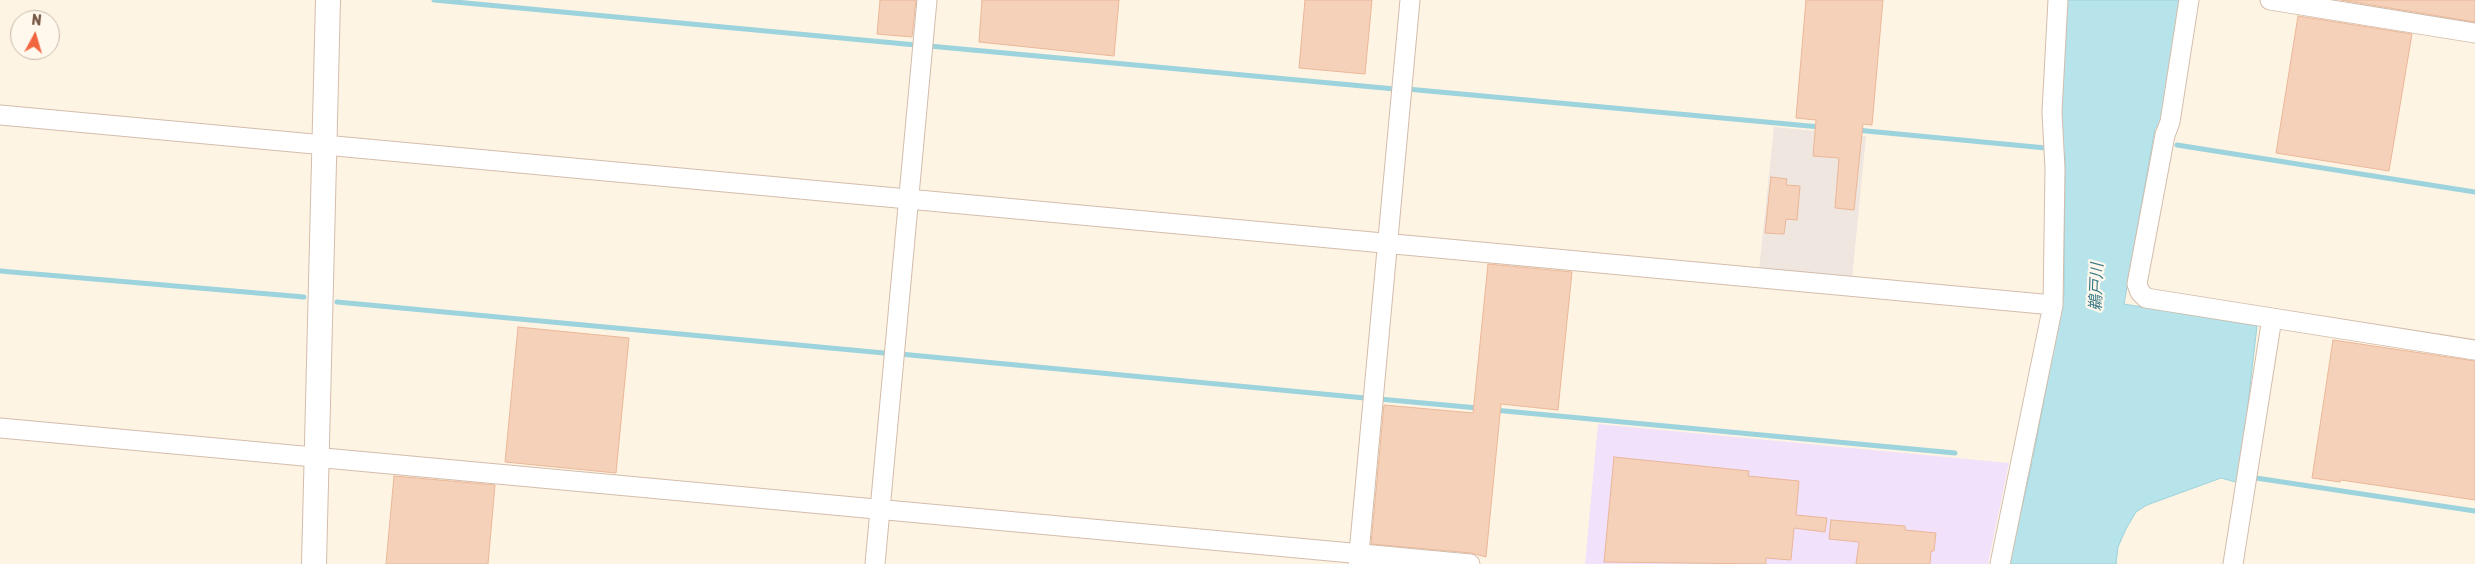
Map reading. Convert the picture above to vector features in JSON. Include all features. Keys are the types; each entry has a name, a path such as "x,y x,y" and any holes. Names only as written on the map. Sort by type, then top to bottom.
{"street":[{"path":"314,564 328,0"},
{"path":"875,564 927,0"},
{"path":"1358,559 1410,0"},
{"path":"2000,564 2053,305 2055,169 2052,112 2058,0"},
{"path":"2189,0 2170,122 2165,135 2137,284 2140,292 2146,298 2475,350"},
{"path":"2270,0 2475,33"},
{"path":"0,115 2053,305"},
{"path":"2233,564 2272,318"},
{"path":"0,428 318,459 880,508 1358,559 1470,564"}],"shaded area":[{"path":"1774,127 1866,136 1852,279 1759,270"},
{"path":"1598,424 2009,463 1988,564 1585,564"}],"water":[{"name":"鵜戸川","path":"2067,0 2182,0 2164,121 2155,128 2124,304 2257,326 2239,483 2221,478 2147,505 2136,512 2118,547 2116,564 2009,564 2032,463 2030,458 2033,458 2064,294 2065,156 2059,138"}],"building":[{"path":"880,0 916,0 912,37 877,34"},
{"path":"982,0 1119,0 1114,56 979,42"},
{"path":"1305,0 1372,0 1365,74 1299,68"},
{"path":"1806,0 1883,0 1872,125 1863,124 1854,210 1835,208 1839,158 1813,156 1816,120 1796,118"},
{"path":"2341,0 2475,0 2475,22"},
{"path":"2298,16 2412,34 2389,171 2276,153"},
{"path":"1771,177 1787,179 1786,185 1800,186 1797,220 1786,219 1784,234 1765,233"},
{"path":"1488,264 1572,272 1558,410 1501,404 1486,557 1471,553 1371,544 1384,405 1473,413"},
{"path":"518,327 629,338 616,473 505,462"},
{"path":"2333,340 2475,361 2475,500 2341,480 2340,482 2312,478"},
{"path":"1614,457 1749,471 1748,476 1799,481 1796,515 1827,518 1825,532 1794,528 1791,560 1766,558 1766,564 1604,562"},
{"path":"394,476 495,485 488,564 386,564"},
{"path":"1831,520 1905,526 1905,530 1936,533 1930,564 1856,564 1859,542 1829,539"}],"waterway":[{"path":"434,0 916,45"},
{"path":"929,46 1395,89"},
{"path":"1407,89 1820,127"},
{"path":"1856,130 2046,148"},
{"path":"2177,145 2475,192"},
{"path":"0,271 304,297"},
{"path":"337,302 884,353"},
{"path":"900,354 1365,398"},
{"path":"1379,399 1478,408"},
{"path":"1494,410 1955,453"},
{"path":"2256,478 2475,511"}]}
